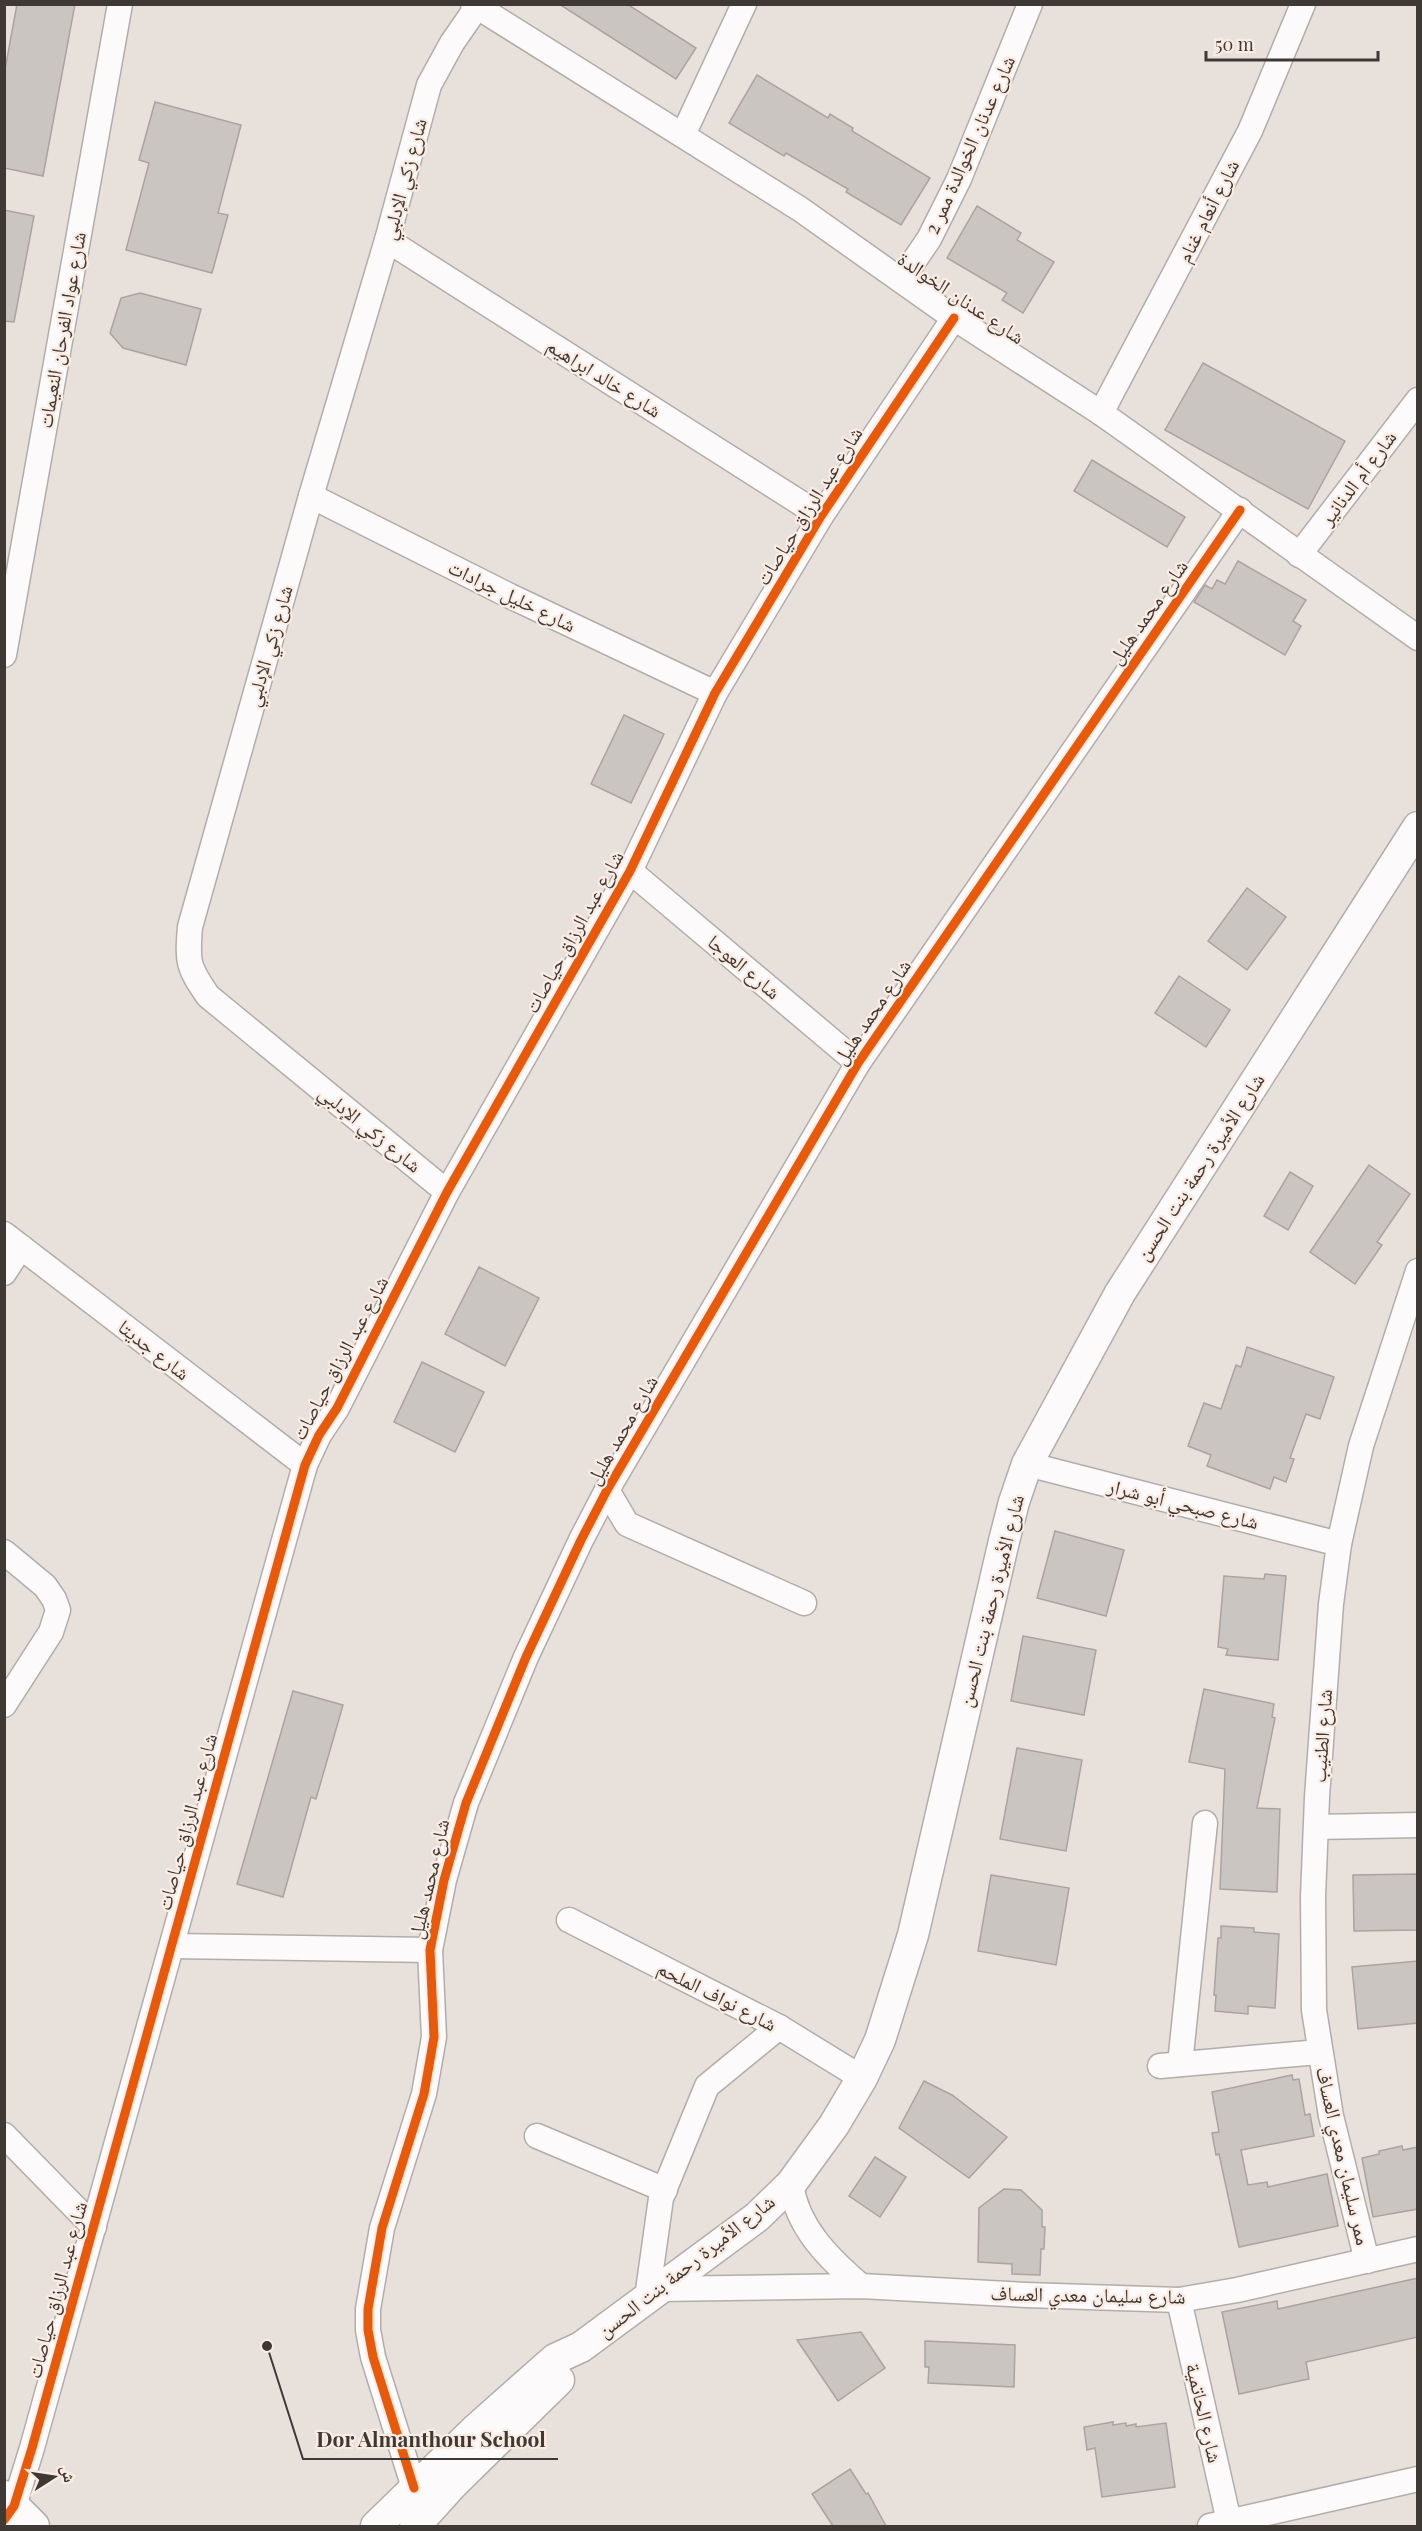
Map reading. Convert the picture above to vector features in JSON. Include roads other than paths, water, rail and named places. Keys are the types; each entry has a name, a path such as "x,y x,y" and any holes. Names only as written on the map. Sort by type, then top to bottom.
{"street":[{"name":"شارع عواد الفرحان النعيمات","path":"4,655 120,4"},
{"path":"683,135 744,4"},
{"name":"شارع عدنان الخوالدة ممر 2","path":"901,280 929,239 959,179 1030,4"},
{"name":"شارع أنعام غنام","path":"1101,413 1250,131 1303,4"},
{"name":"شارع عدنان الخوالدة","path":"477,6 800,209 954,318 1101,413 1418,638"},
{"name":"شارع زكي الإدلبي","path":"447,1192 208,996 191,971 188,950 190,927 311,496 387,240 429,85 452,43 477,6"},
{"name":"شارع خالد ابراهيم","path":"387,240 821,516"},
{"name":"شارع عبد الرزاق حياصات","path":"14,2512 94,2227 112,2154 173,1946 304,1465 318,1435 337,1408 447,1192 630,872 715,693 821,516 954,318"},
{"name":"شارع أم الدنانير","path":"1299,555 1418,400"},
{"name":"شارع خليل جرادات","path":"311,496 510,596 715,693"},
{"name":"شارع محمد هليل","path":"414,2488 373,2357 368,2309 382,2228 426,2083 434,2037 430,1950 444,1880 466,1803 526,1657 607,1490 858,1063 1240,510"},
{"name":"شارع الأميرة رحمة بنت الحسن","path":"376,2526 476,2429 555,2360 580,2347 757,2217 791,2184 828,2133 862,2078 883,2031 913,1935 1004,1541 1014,1502 1028,1464 1120,1293 1418,827"},
{"name":"شارع العوجا","path":"630,872 858,1063"},
{"path":"4,1273 13,1241"},
{"name":"شارع جديتا","path":"13,1241 304,1465"},
{"name":"شارع الطنيب","path":"1319,2052 1314,2010 1313,1959 1317,1827 1330,1626 1340,1544 1360,1446 1418,1271"},
{"name":"شارع صبحي أبو شرار","path":"1028,1464 1340,1544"},
{"path":"607,1490 627,1524 804,1603"},
{"path":"4,1552 45,1586 58,1610 51,1632 4,1705"},
{"path":"1205,1823 1170,2065 1319,2052"},
{"path":"1317,1827 1418,1826"},
{"name":"شارع نواف الملحم","path":"569,1920 778,2027 862,2078"},
{"name":"شارع محمد هليل","path":"173,1946 430,1950"},
{"path":"653,2294 661,2198 707,2086 778,2027"},
{"name":"ممر سليمان معدي العساف","path":"1319,2052 1336,2138 1367,2261"},
{"path":"4,2135 94,2227"},
{"path":"537,2136 664,2190"},
{"path":"791,2184 793,2202 806,2228 836,2265 861,2286"},
{"name":"شارع سليمان معدي العساف","path":"653,2294 861,2286 1179,2300 1418,2249"},
{"name":"شارع الحاتمية","path":"1179,2300 1223,2525"},
{"name":"شارع الأميرة رحمة بنت الحسن","path":"415,2526 453,2484 570,2368 580,2347"},
{"path":"1223,2525 1418,2479"}],"place":[{"name":"Dor Almanthour School","path":"267,2346"}]}
